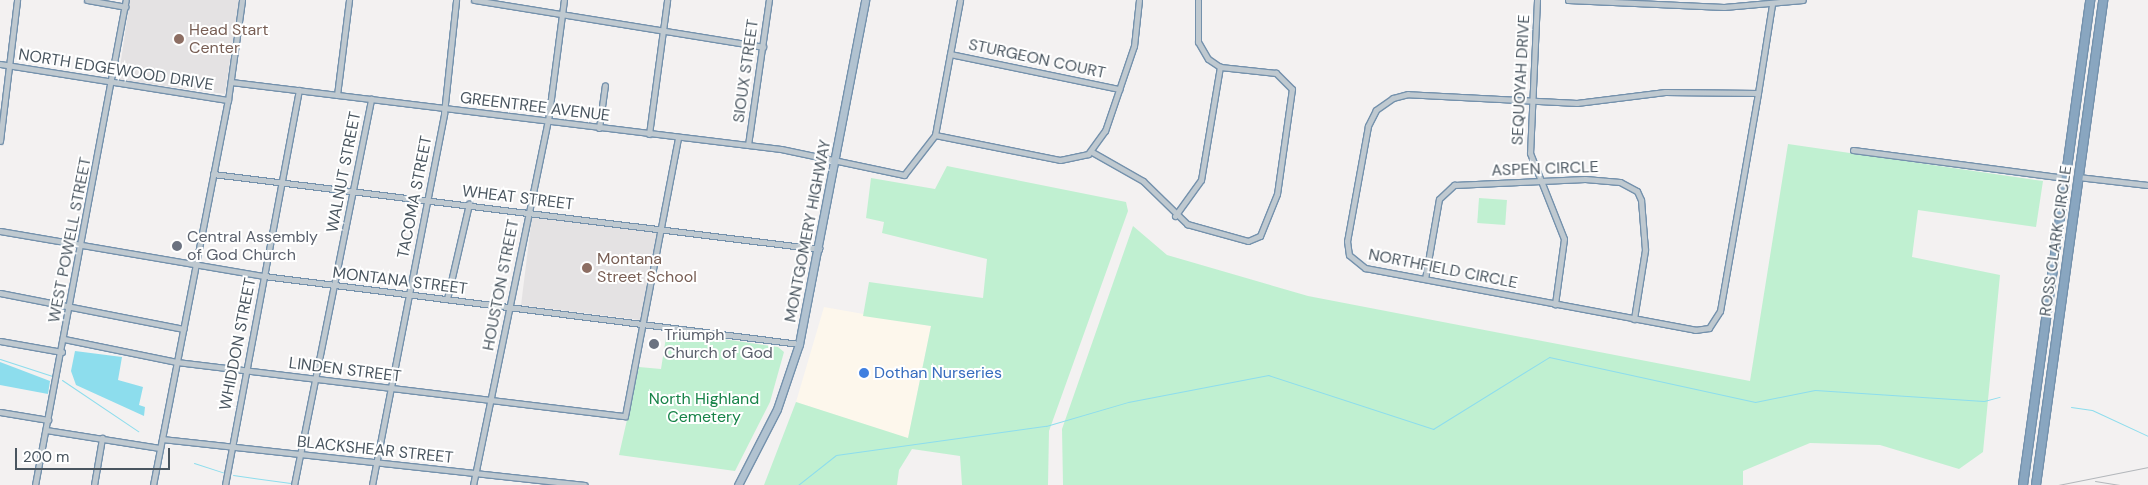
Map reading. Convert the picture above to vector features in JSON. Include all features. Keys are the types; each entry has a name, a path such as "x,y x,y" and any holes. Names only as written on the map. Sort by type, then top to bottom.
{"highway":[{"name":"ROSS CLARK CIRCLE","path":"2023,485 2090,0"},
{"name":"ROSS CLARK CIRCLE","path":"2036,485 2103,0"},
{"path":"2077,91 2090,92"},
{"path":"2065,178 2078,177"}],"main road":[{"name":"MONTGOMERY HIGHWAY","path":"738,485 777,409 799,344 819,249 865,0"}],"street":[{"path":"0,141 6,78 18,0"},
{"path":"88,0 125,7"},
{"name":"WEST POWELL STREET","path":"35,485 62,352 126,0"},
{"path":"153,485 228,100 242,0"},
{"path":"337,95 349,0"},
{"name":"TACOMA STREET","path":"372,485 408,294 429,199 444,109 456,0"},
{"path":"474,0 562,16 763,47"},
{"name":"HOUSTON STREET","path":"473,485 548,121 564,0"},
{"path":"649,134 667,0"},
{"name":"SIOUX STREET","path":"748,146 769,0"},
{"path":"960,0 935,135 1067,161 1092,152 1103,136 1137,33 1138,0"},
{"path":"1092,152 1143,181 1175,216 1193,226 1253,242 1264,230 1274,206 1287,137 1290,84 1276,73 1220,67 1204,54 1198,42 1198,0"},
{"name":"SEQUOYAH DRIVE","path":"1537,0 1530,154 1564,239 1555,304"},
{"path":"1568,0 1702,7 1803,0"},
{"name":"NORTHFIELD CIRCLE","path":"1758,93 1665,92 1598,103 1531,102 1408,94 1388,100 1373,115 1348,252 1362,267 1634,319 1699,330 1716,321 1776,3"},
{"name":"STURGEON COURT","path":"950,54 1120,89"},
{"name":"NORTH EDGEWOOD DRIVE","path":"0,64 112,84 228,100"},
{"path":"1175,216 1201,180 1220,67"},
{"path":"0,77 6,78"},
{"name":"GREENTREE AVENUE","path":"231,82 748,146 835,160 906,175 935,135"},
{"path":"599,128 605,85"},
{"name":"WHIDDON STREET","path":"225,485 299,90"},
{"name":"WALNUT STREET","path":"294,485 371,100"},
{"path":"644,324 678,137"},
{"path":"1853,150 2065,178"},
{"name":"WHEAT STREET","path":"213,174 429,199 819,249"},
{"path":"2078,177 2148,185"},
{"name":"ASPEN CIRCLE","path":"1425,279 1439,199 1444,190 1459,183 1609,180 1640,194 1645,250 1634,319"},
{"path":"447,299 469,204"},
{"name":"MONTANA STREET","path":"0,231 264,276 799,344"},
{"path":"0,293 183,329"},
{"name":"LINDEN STREET","path":"64,339 177,362 625,416 644,324"},
{"path":"0,340 62,352"},
{"path":"0,412 48,420"},
{"path":"46,430 160,448"},
{"path":"94,485 102,438"},
{"name":"BLACKSHEAR STREET","path":"162,439 585,485"}],"shaded area":[{"name":"Head Start Center","path":"130,0 239,0 225,94 118,80"},
{"name":"Montana Street School","path":"532,216 657,231 646,321 521,305"},
{"name":"Dothan Nurseries","path":"824,307 931,326 908,439 796,402"}],"green space":[{"path":"1788,144 2043,181 2036,227 1918,210 1912,257 2000,275 1983,452 1959,469 1880,445 1810,443 1743,471 1743,485 1063,485 1062,429 1133,226 1167,255 1308,296 1750,381"},
{"path":"947,166 1126,202 1128,211 1049,431 1048,485 962,485 960,456 912,449 899,470 897,485 764,485 796,402 908,438 931,326 863,316 869,282 983,298 987,259 882,233 884,222 866,218 871,178 935,189"},
{"path":"1479,198 1507,200 1505,225 1477,223"},
{"name":"North Highland Cemetery","path":"667,331 778,347 784,352 770,402 735,471 619,455 639,367 661,369"}],"water":[{"path":"75,351 122,357 118,380 143,387 139,405 145,407 144,416 76,385 71,371"},
{"path":"0,362 50,381 48,394 0,385"}],"waterway":[{"path":"798,485 836,455 1046,426 1128,402 1268,375 1433,429 1549,357 1755,402 1815,390 1984,401 1999,397"},
{"path":"0,359 52,376"},
{"path":"62,380 138,431"},
{"path":"2071,407 2092,410 2148,436"},
{"path":"194,463 224,473"},
{"path":"233,475 290,483"}],"railway":[{"path":"2058,485 2148,467"},
{"path":"2095,481 2120,485"}],"place":[{"name":"Head Start Center","path":"179,39"},
{"name":"Central Assembly of God Church","path":"177,246"},
{"name":"Montana Street School","path":"587,268"},
{"name":"Triumph Church of God","path":"654,344"},
{"name":"Dothan Nurseries","path":"864,373"}]}
